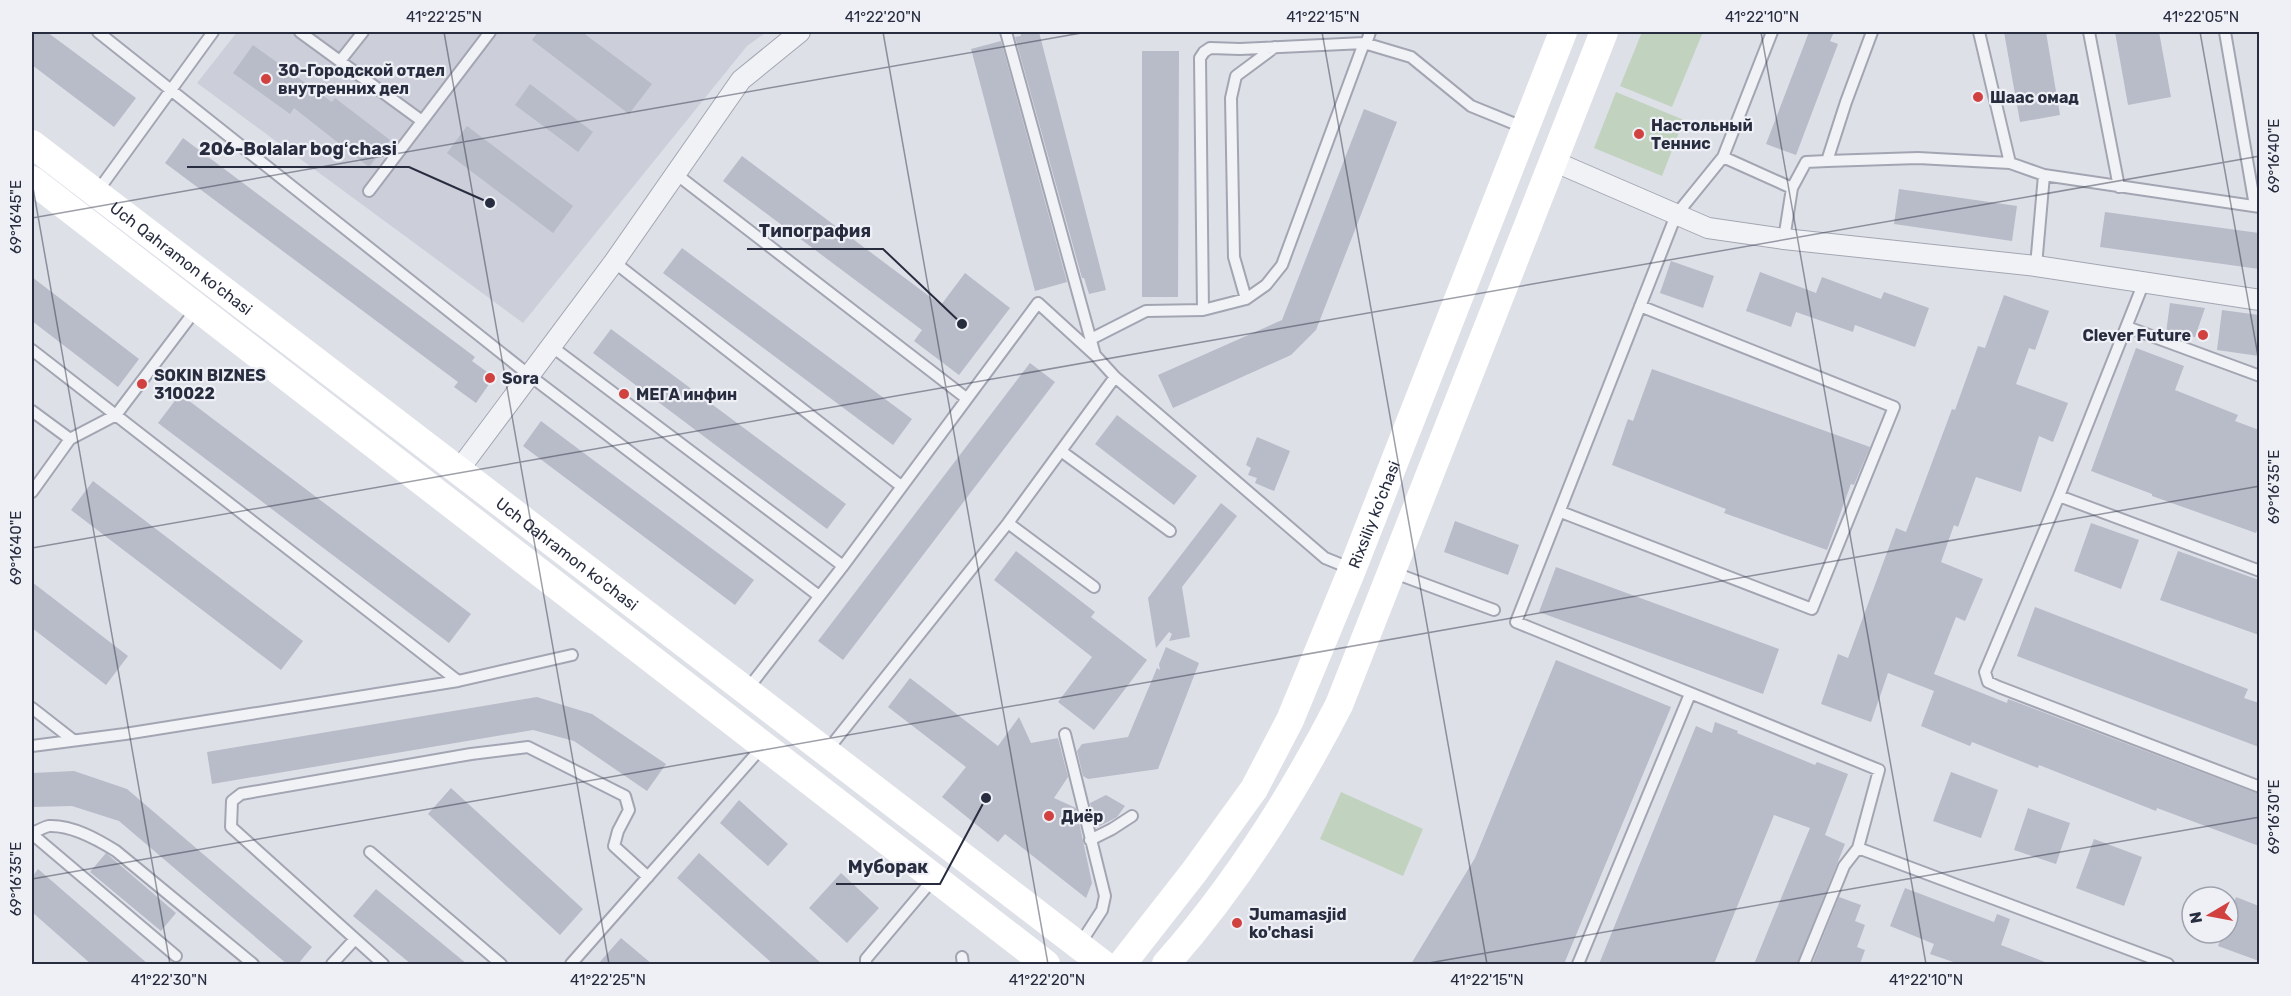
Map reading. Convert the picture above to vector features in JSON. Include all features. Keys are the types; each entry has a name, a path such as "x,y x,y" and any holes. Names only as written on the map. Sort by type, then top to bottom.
{"main road":[{"name":"Rixsiliy ko'chasi","path":"1122,964 1194,872 1254,789 1290,720 1352,570 1563,32"},
{"path":"1167,964 1215,904 1266,833 1307,768 1339,705 1604,32"},
{"name":"Uch Qahramon ko'chasi","path":"32,144 1103,964"},
{"name":"Uch Qahramon ko'chasi","path":"32,180 1046,964"},
{"path":"638,648 658,624"},
{"path":"1316,659 1319,672 1327,680 1340,681 1352,674"}],"street":[{"path":"458,471 614,262 741,80 800,32"},
{"path":"1553,161 1708,228 1784,239 2036,266 2259,300"}],"lane":[{"path":"98,32 529,375 819,596"},
{"path":"96,193 213,32"},
{"path":"300,32 422,121"},
{"path":"340,61 363,32"},
{"path":"369,191 490,32"},
{"path":"1006,32 1095,355"},
{"path":"1091,339 1146,311 1203,310 1246,299 1266,285 1282,264 1370,32"},
{"path":"1773,32 1723,157 1676,215 1516,622 1879,770 1858,848 1844,866 1804,964"},
{"path":"1827,161 1872,32"},
{"path":"1979,32 2010,163"},
{"path":"2089,32 2119,188"},
{"path":"1784,239 1792,188 1806,162 1918,158 2010,163 2044,175 2257,207 2225,32"},
{"path":"1203,310 1200,58 1204,51 1210,48 1364,43 1411,57 1472,106 1525,128"},
{"path":"1246,299 1234,257 1231,98 1236,76 1275,47"},
{"path":"1723,157 1792,188"},
{"path":"676,174 966,398"},
{"path":"2036,266 2044,175"},
{"path":"614,262 901,486"},
{"path":"2144,282 2059,496 1985,672 1988,682 2259,787"},
{"path":"746,692 843,566 1038,303 1095,355 1115,377 1325,558 1352,570"},
{"path":"1561,512 1812,609 1894,406 1640,306"},
{"path":"32,492 70,439 116,415 198,308"},
{"path":"2127,327 2259,376"},
{"path":"551,346 843,566"},
{"path":"32,350 458,681"},
{"path":"825,753 1008,523 1115,377"},
{"path":"32,411 70,439"},
{"path":"1061,451 1170,531"},
{"path":"2059,496 2259,571"},
{"path":"1008,523 1094,587"},
{"path":"1392,572 1494,610"},
{"path":"32,746 125,734 458,681 572,655"},
{"path":"1578,964 1690,694"},
{"path":"32,708 73,740"},
{"path":"1065,734 1105,896 1102,910 1078,947"},
{"path":"571,964 763,745"},
{"path":"383,964 231,826 232,801 241,794 471,754 528,747 625,796 630,810 618,831 614,846 648,876"},
{"path":"1090,840 1132,816"},
{"path":"176,956 32,833 49,826 96,838 116,851 253,964"},
{"path":"1858,848 2168,964"},
{"path":"370,852 501,964"},
{"path":"866,964 866,959 934,878"},
{"path":"332,964 355,939"}],"shaded area":[{"path":"237,32 767,32 747,46 523,323 197,83"}],"green space":[{"path":"1642,32 1703,32 1672,107 1620,86"},
{"name":"Настольный Теннис","path":"1616,92 1684,120 1662,176 1594,148"},
{"path":"1341,792 1423,829 1403,876 1320,839"}],"building":[{"path":"32,32 47,32 136,98 114,127 32,65"},
{"path":"538,32 582,32 652,84 629,114 532,40"},
{"path":"1020,32 1039,32 1106,290 1089,294 1084,278 1082,278 1015,37 1021,36"},
{"path":"1809,32 1834,32 1830,41 1838,44 1796,155 1766,144"},
{"path":"2004,32 2046,32 2060,115 2020,122"},
{"path":"2115,32 2159,32 2171,97 2128,105"},
{"path":"1001,41 1067,282 1035,291 971,49"},
{"path":"253,45 332,102 335,98 390,140 369,167 294,108 290,114 233,73"},
{"path":"1142,51 1179,51 1178,297 1142,297"},
{"path":"530,84 593,132 578,152 515,105"},
{"path":"1364,109 1397,122 1316,330 1291,355 1173,408 1158,375 1282,320"},
{"path":"467,126 573,206 553,233 447,153"},
{"path":"183,138 475,357 472,361 494,377 476,403 454,387 458,382 165,163"},
{"path":"742,156 941,305 965,273 1010,308 959,375 914,341 922,330 723,181"},
{"path":"1899,189 2017,206 2012,241 1894,224"},
{"path":"2105,212 2259,233 2259,269 2100,247"},
{"path":"682,248 912,419 893,445 663,273"},
{"path":"1671,261 1714,276 1703,308 1660,293"},
{"path":"1760,272 1816,293 1822,277 1881,299 1884,292 1929,308 1915,347 1855,325 1853,332 1796,312 1791,327 1746,311"},
{"path":"32,277 139,359 118,387 32,321"},
{"path":"2004,295 2049,311 2035,350 2029,348 2016,384 2068,403 2053,442 2039,436 2021,492 1976,477 1958,527 1954,525 1941,562 1983,579 1965,621 1956,617 1934,674 2007,703 2008,699 2259,794 2259,846 2157,808 2156,811 2039,765 2038,768 1972,742 1970,746 1921,726 1934,691 1888,673 1871,722 1821,704 1838,654 1848,658 1896,528 1906,532 1978,346 1985,348"},
{"path":"2170,303 2205,308 2195,337 2166,333"},
{"path":"2222,310 2259,315 2259,356 2217,350"},
{"path":"611,329 846,504 827,529 593,353"},
{"path":"2136,348 2184,366 2175,390 2238,415 2235,421 2259,430 2259,524 2256,533 2152,496 2152,494 2091,471"},
{"path":"1030,363 1055,382 843,660 818,641"},
{"path":"1652,369 1870,447 1854,485 1851,484 1827,550 1724,513 1726,509 1612,465 1628,419 1633,421"},
{"path":"180,394 471,614 449,643 158,423"},
{"path":"1117,415 1197,476 1174,505 1095,444"},
{"path":"541,421 754,580 735,605 523,446"},
{"path":"1257,437 1290,451 1274,491 1255,483 1257,478 1248,475 1251,468 1246,465"},
{"path":"93,481 303,641 281,670 71,510"},
{"path":"1221,503 1237,516 1182,587 1190,637 1169,641 1172,634 1169,632 1156,648 1148,598"},
{"path":"1455,521 1519,545 1508,575 1444,552"},
{"path":"2091,523 2139,540 2121,589 2074,571"},
{"path":"1016,551 1095,612 1091,617 1147,660 1094,730 1058,702 1092,657 994,580"},
{"path":"2178,551 2259,580 2259,635 2160,600"},
{"path":"1556,567 1779,649 1763,694 1539,612"},
{"path":"32,582 128,656 106,685 32,628"},
{"path":"2035,607 2248,689 2244,698 2259,703 2259,747 2017,656"},
{"path":"1166,647 1199,663 1158,769 1088,779 1083,776 1077,751 1082,744 1128,737 1157,668 1160,670 1159,664"},
{"path":"1556,660 1671,707 1564,964 1411,964 1475,858"},
{"path":"910,678 998,746 1019,717 1031,743 1058,738 1068,777 1054,798 1076,808 1092,883 1086,898 1005,834 998,842 942,797 966,767 888,707"},
{"path":"537,697 592,714 666,764 647,791 574,741 533,730 212,784 207,752"},
{"path":"1715,722 1815,765 1817,762 1848,774 1825,835 1845,844 1797,964 1754,964 1810,828 1774,815 1714,964 1599,964 1696,726 1712,733"},
{"path":"74,771 127,789 312,947 298,964 287,964 119,821 72,806 32,807 32,773"},
{"path":"1951,772 1998,790 1981,838 1933,821"},
{"path":"451,788 583,909 560,935 428,814"},
{"path":"1106,795 1125,806 1117,817 1096,828 1090,803"},
{"path":"739,800 788,844 768,866 720,823"},
{"path":"2028,808 2070,823 2056,864 2014,850"},
{"path":"2094,839 2142,857 2124,906 2076,888"},
{"path":"106,853 176,913 161,931 90,872"},
{"path":"699,853 822,964 773,964 677,878"},
{"path":"38,869 148,964 91,964 32,912 32,877"},
{"path":"841,873 879,908 847,943 809,908"},
{"path":"1905,888 1994,922 1997,914 2010,919 2001,945 2050,964 1959,964 1930,954 1934,944 1890,926"},
{"path":"376,889 467,964 411,964 353,916"},
{"path":"1839,897 1861,905 1855,921 1865,925 1857,947 1865,950 1860,964 1812,964"},
{"path":"2240,899 2259,906 2259,961 2218,946 2240,945"},
{"path":"621,938 652,964 598,964"}],"place":[{"name":"30-Городской отдел внутренних дел","path":"266,79"},
{"name":"Шаас омад","path":"1978,97"},
{"name":"Настольный Теннис","path":"1639,134"},
{"name":"206-Bolalar bogʻchasi","path":"490,203"},
{"name":"Типография","path":"962,324"},
{"name":"Clever Future","path":"2203,335"},
{"name":"Sora","path":"490,378"},
{"name":"SOKIN BIZNES 310022","path":"142,384"},
{"name":"МЕГА инфин","path":"624,394"},
{"name":"Муборак","path":"986,798"},
{"name":"Диёр","path":"1049,816"},
{"name":"Jumamasjid ko'chasi","path":"1237,923"}]}
